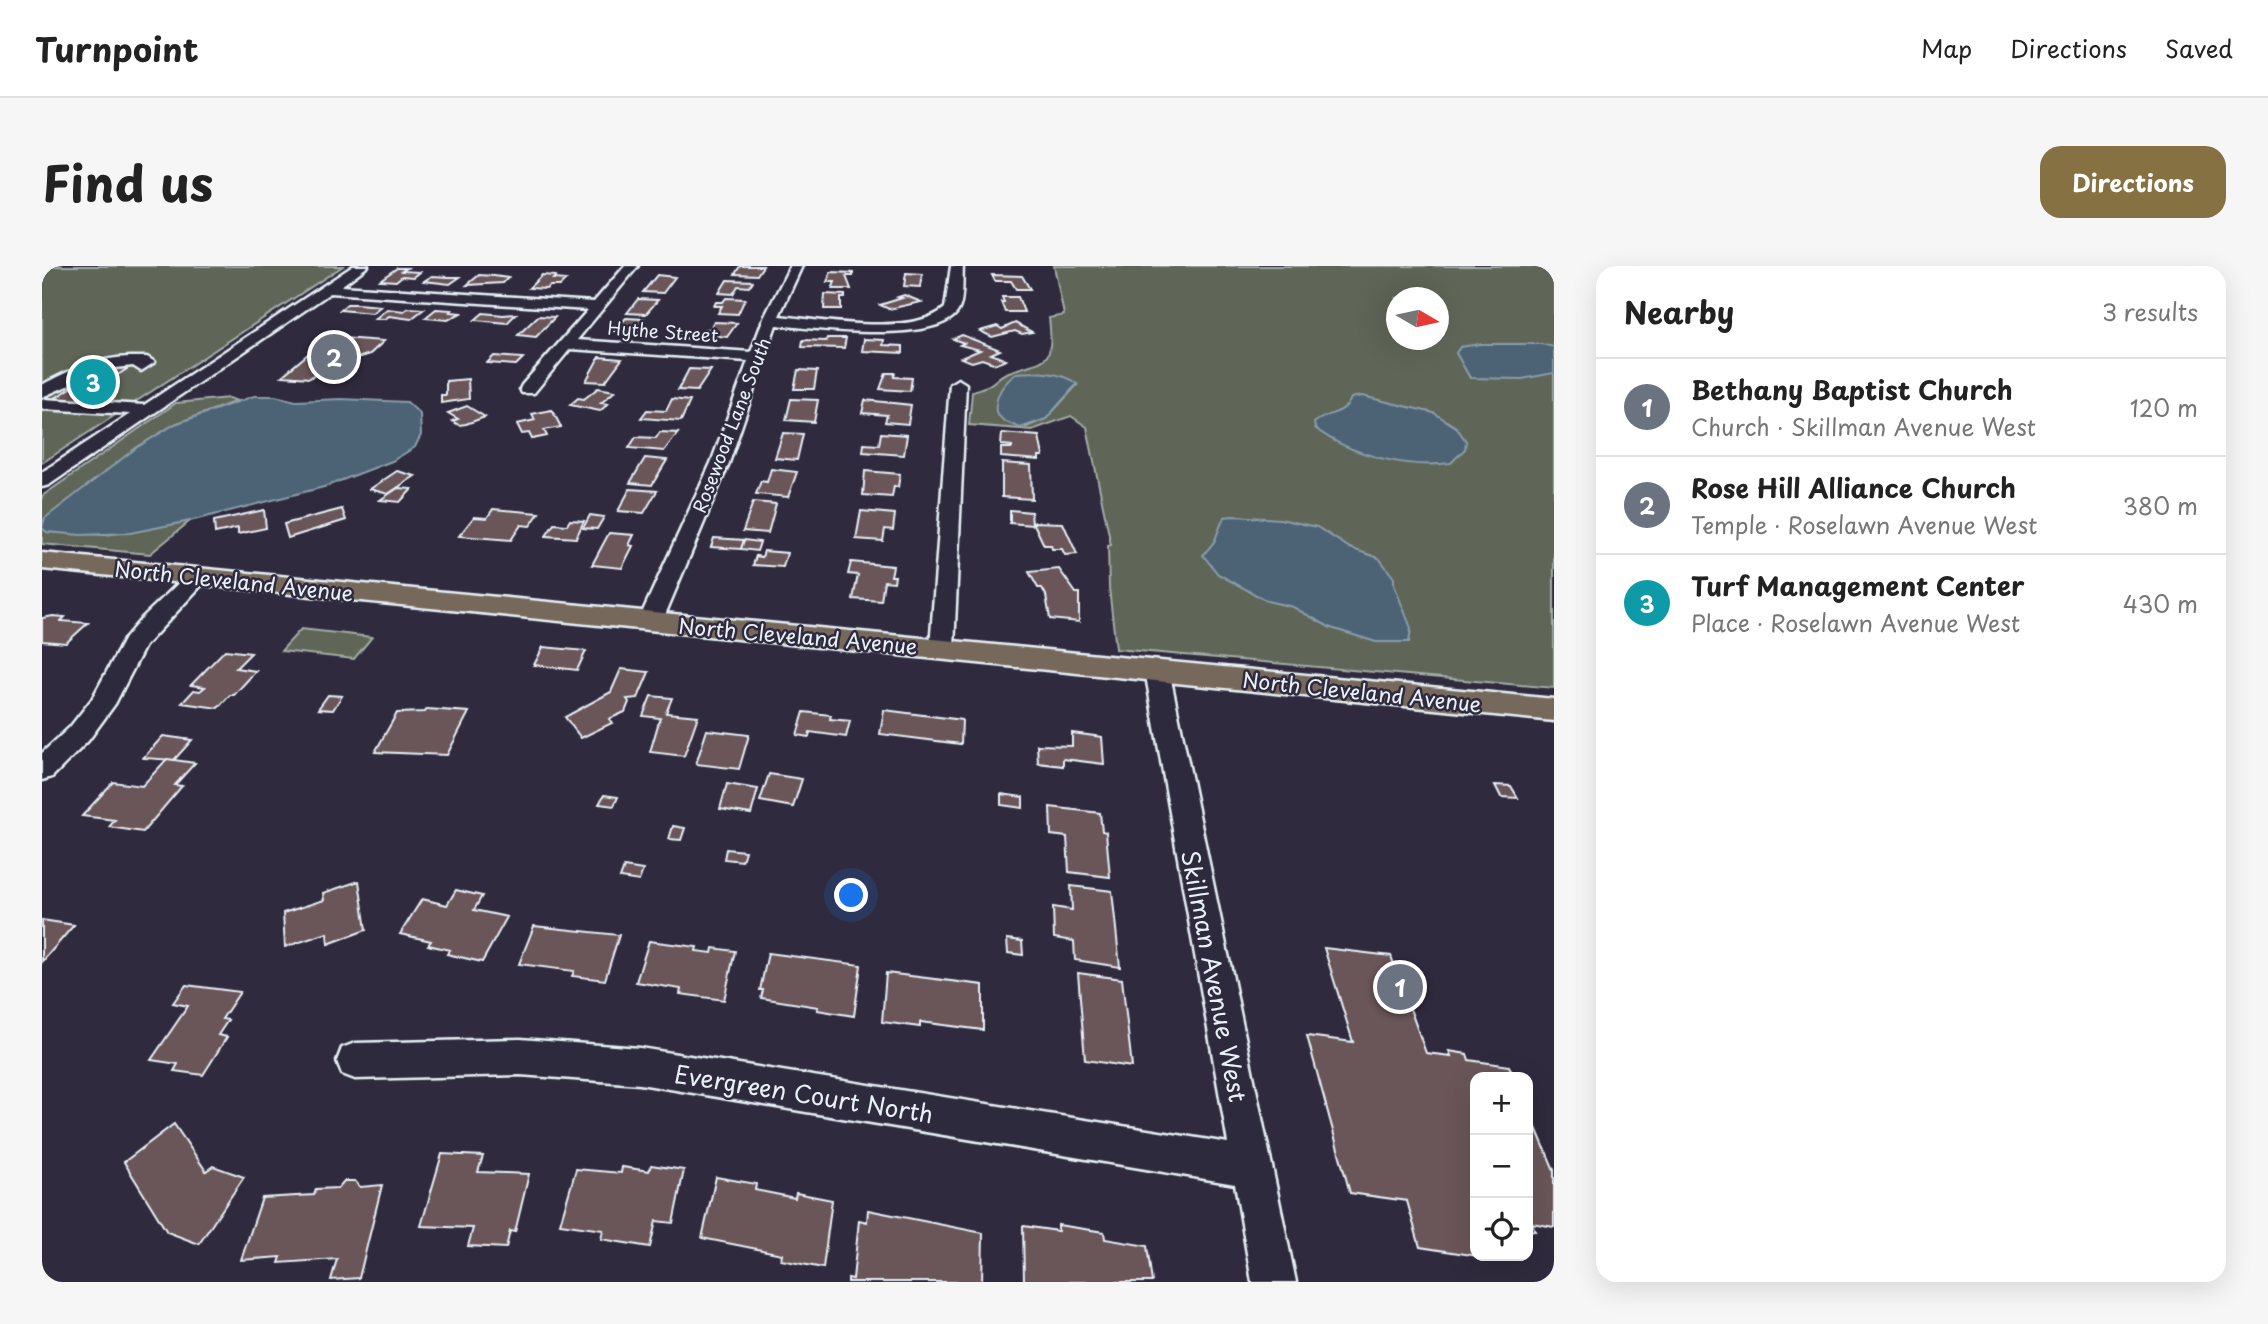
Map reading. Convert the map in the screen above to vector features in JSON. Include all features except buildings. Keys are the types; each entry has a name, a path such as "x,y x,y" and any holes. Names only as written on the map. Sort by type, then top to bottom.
{"main road":[{"name":"North Cleveland Avenue","path":"42,561 1554,710"}],"street":[{"path":"42,481 362,266"},
{"path":"528,389 632,266"},
{"name":"Rosewood Lane South","path":"650,622 720,463 770,320 796,266"},
{"path":"770,320 896,328 935,322 950,314 952,309 957,266"},
{"name":"Hythe Street","path":"327,289 598,306"},
{"name":"Hythe Street","path":"566,344 757,357"},
{"path":"42,392 80,370 105,363 123,360 147,362 141,366"},
{"path":"942,648 958,384"},
{"path":"42,404 149,410"},
{"path":"42,770 79,734 102,704 134,642 198,577"},
{"name":"Skillman Avenue West","path":"1157,670 1274,1282"},
{"name":"Evergreen Court North","path":"355,1061 520,1057 640,1066 1251,1167"}],"green space":[{"path":"42,266 343,266 42,463"},
{"path":"1054,266 1554,266 1554,688 1116,649 1109,588 1108,546 1111,545 1087,427 1071,416 1032,430 969,425 972,392 990,385 1006,373 1044,359 1048,354 1049,318 1064,315","holes":["1017,373 1051,374 1077,385 1046,419 1026,427"]},
{"path":"229,398 237,401 175,424 136,448 42,522 42,496 176,403"},
{"path":"190,521 150,554 42,544 42,528 47,532 106,535"},
{"path":"301,629 372,637 354,659 281,651"}],"water":[{"path":"1480,344 1541,344 1554,347 1554,373 1522,379 1470,378 1456,353 1460,347"},
{"path":"1040,372 1057,375 1077,384 1046,419 1020,428 1004,421 996,413 1000,390 1017,373"},
{"path":"254,396 275,396 296,401 341,399 407,402 420,414 421,435 415,447 392,461 324,487 190,521 130,533 81,535 47,532 42,528 45,518 136,448 175,424"},
{"path":"1362,396 1434,413 1456,427 1466,441 1465,449 1451,463 1398,462 1362,453 1329,438 1315,428 1314,423 1319,419 1344,408 1351,398"},
{"path":"1224,517 1280,519 1317,527 1350,548 1379,558 1394,578 1394,585 1411,628 1409,642 1376,642 1331,628 1293,607 1267,601 1218,574 1203,555 1214,542"}],"place":[{"name":"Rose Hill Alliance Church","path":"334,357"},
{"name":"Turf Management Center","path":"93,382"},
{"name":"Bethany Baptist Church","path":"1400,987"}]}
